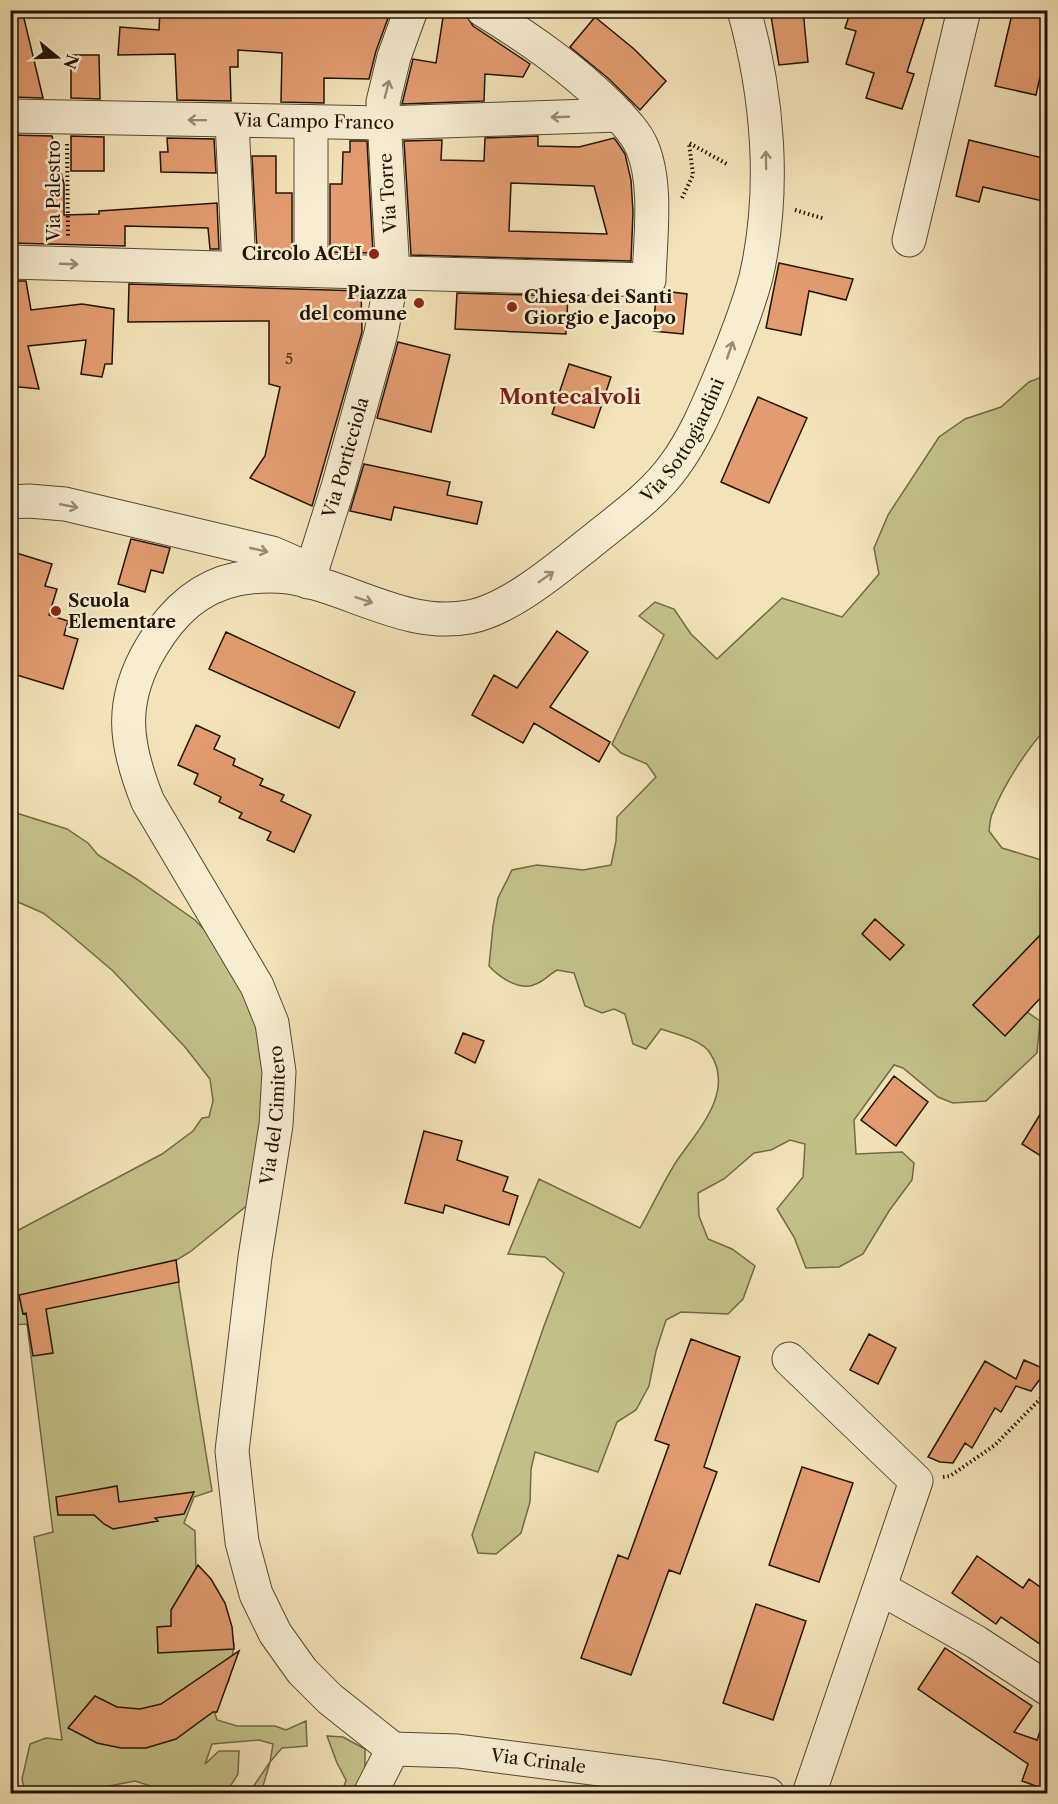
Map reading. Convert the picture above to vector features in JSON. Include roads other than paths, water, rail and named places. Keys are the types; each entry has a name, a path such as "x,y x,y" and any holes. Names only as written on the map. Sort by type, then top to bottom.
{"street":[{"name":"Via Torre","path":"393,273 384,102 394,57 411,10"},
{"path":"10,262 649,280 651,196 643,148 634,132 592,88 556,57 483,10"},
{"name":"Via Sottogiardini","path":"308,582 424,618 467,617 481,614 529,588 562,566 651,492 675,466 702,419 726,363 755,278 761,251 765,219 765,127 758,65 744,10"},
{"path":"909,240 964,10"},
{"name":"Via Campo Franco","path":"10,116 384,123 619,115"},
{"path":"232,121 239,268"},
{"path":"311,122 311,270"},
{"name":"Via Porticciola","path":"308,582 338,487 381,333 393,273"},
{"path":"10,502 65,504 272,553 295,563 308,582"},
{"name":"Via del Cimitero","path":"308,582 286,577 247,578 217,584 188,601 172,617 149,650 131,697 129,740 132,758 148,802 257,986 272,1023 278,1062 276,1125 255,1257 232,1451 242,1542 256,1594 275,1633 302,1671 330,1699 393,1749"},
{"path":"789,1359 916,1481 809,1794"},
{"path":"880,1587 976,1642 1047,1689"},
{"path":"370,1794 393,1749"},
{"name":"Via Crinale","path":"393,1749 458,1751 685,1780 768,1794"}],"place":[{"name":"Circolo ACLI","path":"374,254"},
{"name":"Piazza del comune","path":"419,303"},
{"name":"Chiesa dei Santi Giorgio e Jacopo","path":"512,307"},
{"name":"Scuola Elementare","path":"56,611"}],"district":[{"name":"Montecalvoli","path":"570,397"}]}
